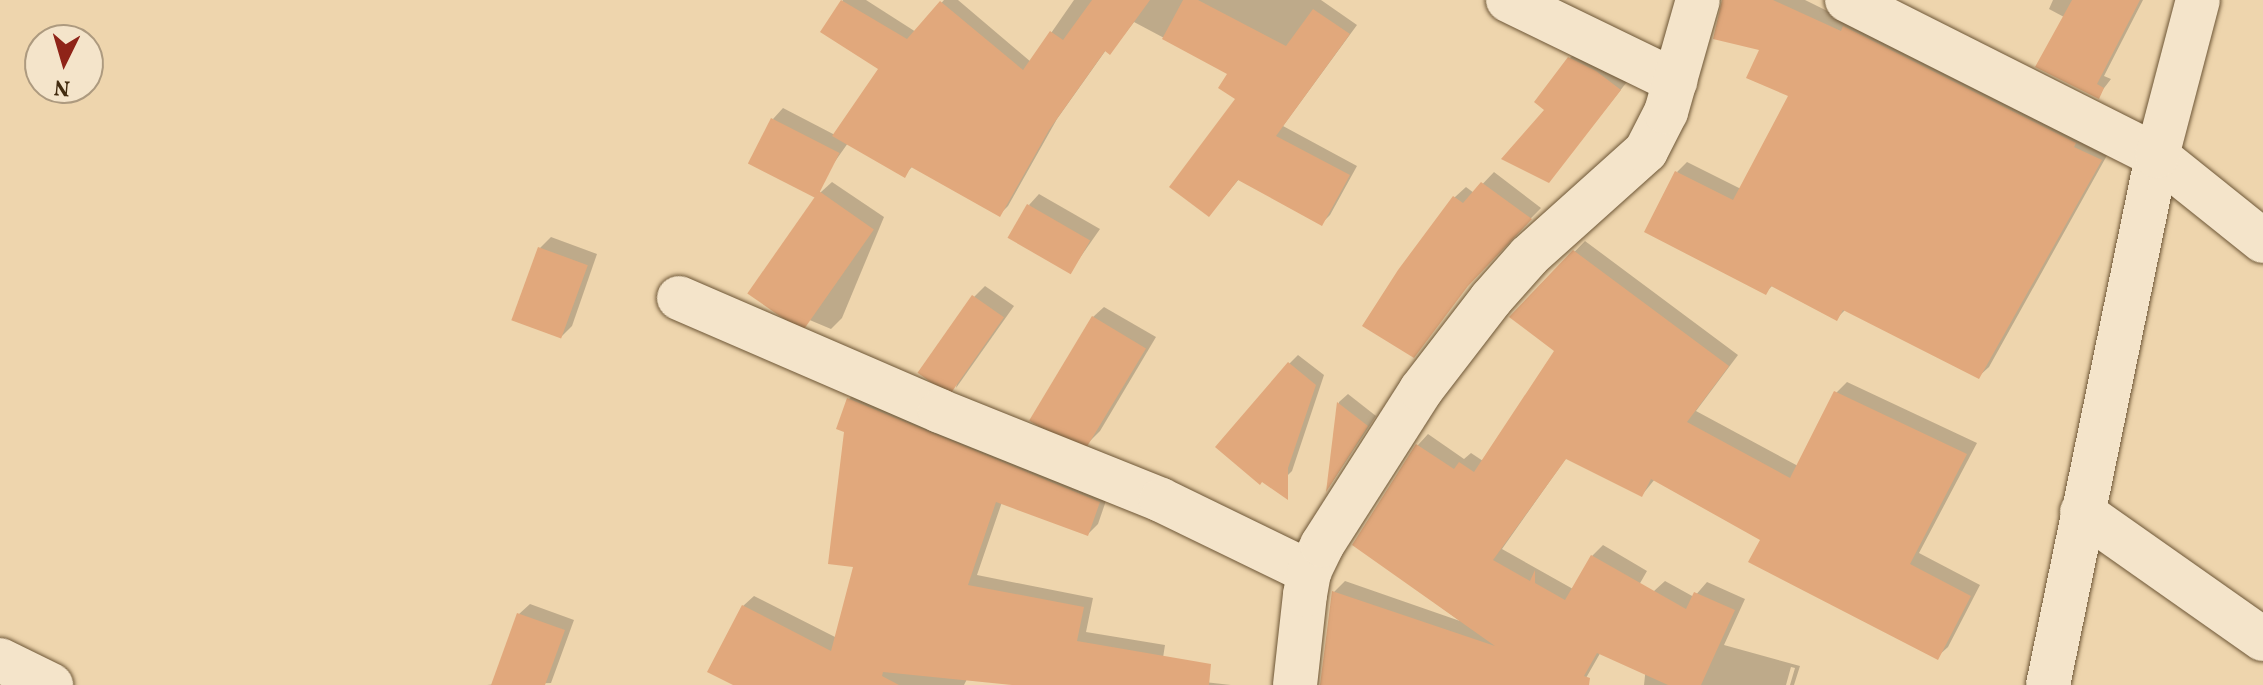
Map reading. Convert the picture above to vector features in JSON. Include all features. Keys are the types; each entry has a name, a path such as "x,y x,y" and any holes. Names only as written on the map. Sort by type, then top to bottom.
{"street":[{"path":"1508,0 1675,81"},
{"path":"1295,685 1309,572 1362,477 1421,390 1529,256 1646,151 1666,112 1698,0"},
{"path":"1847,0 2157,156 2263,241"},
{"path":"2048,685 2157,156 2198,0"},
{"path":"679,298 940,411 1161,500 1309,572"},
{"path":"2082,512 2263,639"},
{"path":"0,660 51,685"}],"building":[{"path":"841,0 907,39 940,1 1023,70 1050,31 1063,40 1092,0 1150,0 1110,55 1105,51 1049,130 1000,217 911,167 905,178 832,136 878,69 820,32"},
{"path":"1183,0 1198,0 1286,46 1313,9 1350,34 1276,136 1350,175 1322,226 1238,180 1209,217 1169,187 1235,99 1218,88 1227,74 1162,39"},
{"path":"1722,0 1773,0 1841,31 1843,26 2076,143 2074,147 2102,160 1979,379 1843,310 1837,321 1771,286 1766,295 1644,232 1675,171 1733,200 1788,96 1746,78 1759,50 1713,39"},
{"path":"2072,0 2140,0 2097,84 2104,88 2099,99 2035,67"},
{"path":"1568,57 1596,71 1621,90 1549,183 1501,159 1544,110 1534,102"},
{"path":"771,118 840,153 816,198 748,163"},
{"path":"1481,182 1532,219 1468,286 1414,358 1362,326 1398,270 1453,196 1463,203"},
{"path":"819,191 874,229 802,332 747,293"},
{"path":"1027,204 1090,240 1071,274 1008,238"},
{"path":"538,247 588,265 561,338 511,320"},
{"path":"1573,250 1729,366 1687,422 1790,478 1834,391 1967,454 1910,564 1971,596 1938,660 1748,562 1760,540 1651,479 1642,497 1566,459 1493,560 1530,581 1535,570 1535,583 1565,600 1591,555 1686,609 1694,592 1735,610 1701,685 1668,685 1597,653 1584,676 1590,678 1589,685 1320,685 1332,591 1495,646 1352,545 1416,444 1454,469 1459,462 1474,472 1554,351 1509,317"},
{"path":"972,295 1004,317 949,395 918,373"},
{"path":"1092,316 1146,348 1083,453 1029,421"},
{"path":"1288,362 1316,385 1288,468 1288,500 1262,482 1260,485 1215,447"},
{"path":"847,398 1100,502 1088,536 996,502 968,585 1084,607 1077,641 1211,664 1209,685 1012,685 883,672 882,676 899,685 733,685 707,672 742,605 831,651 853,567 828,564 844,432 836,429"},
{"path":"1337,402 1368,426 1326,492"},
{"path":"517,613 565,630 545,685 491,685"}]}
